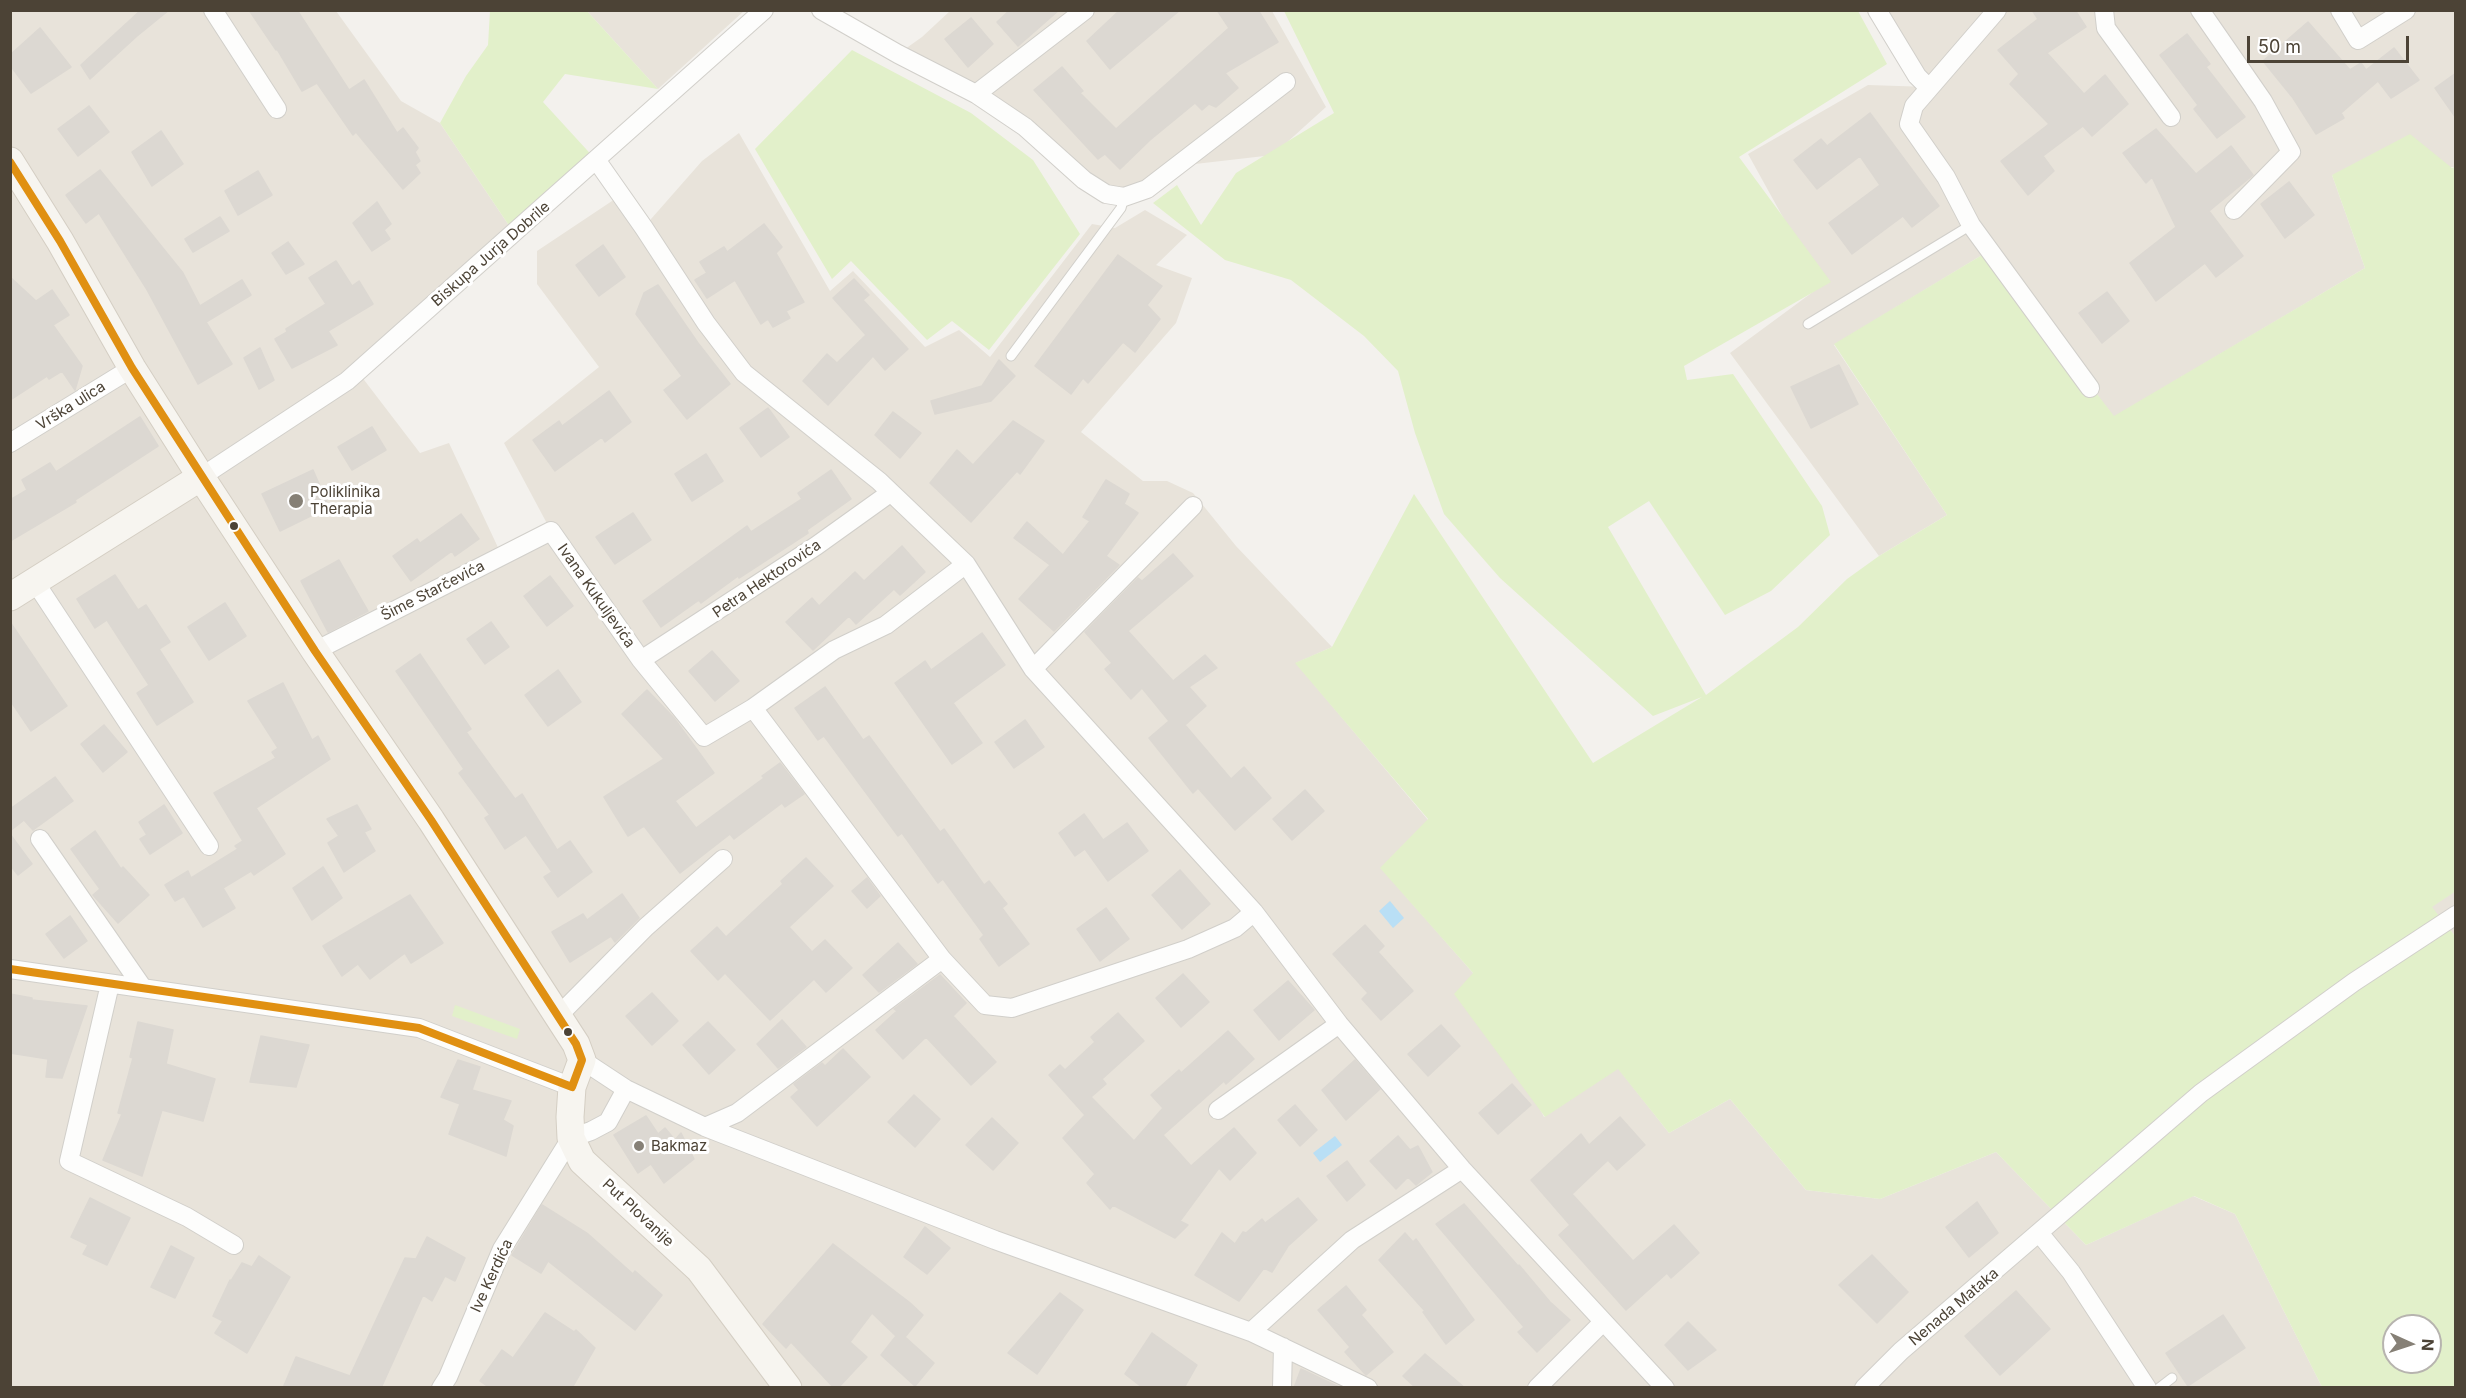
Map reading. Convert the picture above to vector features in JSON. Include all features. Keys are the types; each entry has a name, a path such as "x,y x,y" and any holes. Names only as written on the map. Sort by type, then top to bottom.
{"street":[{"path":"213,10 278,109"},
{"name":"Biskupa Jurja Dobrile","path":"201,477 347,381 597,161 764,10"},
{"path":"821,10 898,54 976,94 1025,127 1084,180 1106,194 1124,197 1148,189 1286,82"},
{"path":"976,94 1085,10"},
{"path":"1877,10 1917,76 1929,88"},
{"path":"1997,10 1914,106 1909,124 1946,177 1971,225 2090,388"},
{"path":"2104,10 2106,28 2171,117"},
{"path":"2200,10 2264,100 2291,152 2234,210"},
{"path":"2340,10 2358,40 2406,10"},
{"path":"10,161 60,241 132,368 201,477 315,651 431,820 576,1044 582,1060 626,1089 705,1127 995,1240 1251,1332 1368,1388"},
{"path":"597,161 706,322 744,373 890,493 966,564 1033,669 1254,912 1339,1023 1462,1169 1602,1323 1665,1388"},
{"name":"Vrška ulica","path":"10,443 132,368"},
{"path":"10,597 201,477"},
{"name":"Petra Hektorovića","path":"641,660 747,593 890,493"},
{"path":"1033,669 1193,506"},
{"name":"Šime Starčevića","path":"315,651 551,531"},
{"name":"Ivana Kukuljevića","path":"551,531 641,660 704,737 753,708"},
{"path":"966,564 886,625 834,650 753,708 942,959 985,1005 1012,1008 1188,949 1235,928 1254,912"},
{"path":"35,582 208,846"},
{"path":"40,839 143,988"},
{"path":"557,1017 646,927 723,859"},
{"name":"Nenada Mataka","path":"1864,1388 1901,1352 2201,1093 2354,982 2456,915"},
{"path":"705,1127 737,1113 942,959"},
{"path":"10,969 419,1028 572,1086"},
{"path":"110,984 69,1161 187,1217 234,1245"},
{"path":"1218,1110 1339,1023"},
{"name":"Put Plovanije","path":"582,1060 572,1086 571,1138 582,1161 699,1269 788,1388"},
{"path":"571,1138 608,1122 626,1089"},
{"name":"Ive Kerdića","path":"450,1384 502,1249 571,1138"},
{"path":"1251,1332 1352,1240 1462,1169"},
{"path":"2043,1231 2147,1388"},
{"path":"1537,1388 1602,1323"},
{"path":"1282,1388 1283,1347"}],"lane":[{"path":"1011,356 1121,208 1124,197"},
{"path":"1808,324 1971,225"},
{"path":"2158,1388 2172,1378"}],"shaded area":[{"path":"10,11 336,11 401,101 440,123 514,233 358,372 420,453 449,443 502,556 551,531 504,443 599,367 537,284 537,251 618,197 644,227 702,161 739,133 830,291 853,271 925,347 959,330 990,357 1092,224 1115,228 1145,210 1187,235 1156,265 1192,278 1176,323 1081,432 1143,481 1167,481 1193,493 1236,546 1332,647 1296,663 1428,820 1381,868 1473,973 1544,1117 1618,1068 1669,1133 1730,1099 1806,1190 1880,1199 1996,1152 2086,1245 2193,1196 2235,1214 2322,1387 11,1387"},
{"path":"587,11 744,11 658,89"},
{"path":"950,11 1272,11 1326,107 1273,155 1178,166 1147,189 1106,194 1025,127 898,54 922,37"},
{"path":"1877,11 2455,11 2455,167 2332,175 2365,268 2114,417 1987,252 1834,345 1947,515 1879,556 1730,353 1821,286 1748,154 1868,85 1929,87"},
{"path":"2455,891 2455,936 2431,907"}],"green space":[{"path":"490,11 587,11 658,89 565,74 543,102 597,161 514,233 440,123 466,76 488,45"},
{"path":"1284,11 1858,11 1887,64 1739,157 1831,282 1684,366 1687,380 1733,374 1822,506 1830,535 1771,591 1725,615 1649,501 1608,527 1706,695 1798,627 1847,579 1879,556 1947,515 1834,344 1987,252 2114,416 2365,268 2332,175 2410,134 2452,168 2455,167 2456,891 2432,907 2455,936 2455,1387 2322,1387 2235,1214 2194,1196 2086,1245 1996,1152 1880,1199 1806,1190 1730,1099 1669,1133 1618,1069 1545,1117 1454,994 1473,973 1380,868 1428,819 1295,663 1332,647 1414,494 1593,763 1702,697 1653,716 1500,578 1444,514 1415,433 1398,371 1364,336 1291,280 1225,260 1153,203 1177,185 1201,225 1236,173 1334,113"},
{"path":"852,50 971,113 1033,160 1080,234 989,350 952,321 927,340 851,261 832,279 755,149"},
{"path":"455,1005 520,1029 517,1039 452,1016"}],"water":[{"path":"1390,901 1404,918 1393,928 1379,911"},
{"path":"1335,1136 1342,1145 1320,1162 1313,1153"}],"building":[{"path":"141,10 169,10 90,79 81,65"},
{"path":"249,10 297,10 349,90 364,80 397,133 403,128 418,148 415,152 420,161 415,165 420,173 403,189 356,132 353,135 317,83 302,91 277,49"},
{"path":"1010,10 1059,10 1018,46 997,22"},
{"path":"1120,10 1180,10 1110,69 1087,41"},
{"path":"1217,10 1258,10 1278,42 1225,73 1238,88 1216,107 1209,104 1202,110 1195,103 1150,140 1120,169 1105,154 1098,159 1034,90 1062,67 1083,91 1080,93 1116,129 1229,28"},
{"path":"2032,10 2075,10 2086,27 2047,53 2084,94 2105,75 2128,104 2092,136 2083,126 2043,156 2054,171 2028,195 2001,161 2049,124 2010,84 2019,74 1998,50 2038,19"},
{"path":"971,18 993,44 968,67 945,39"},
{"path":"2308,22 2350,70 2361,63 2366,70 2394,48 2419,80 2391,98 2378,81 2341,113 2344,118 2316,134 2293,98 2263,61"},
{"path":"40,28 71,67 31,93 10,65 10,55"},
{"path":"2187,34 2210,64 2206,67 2245,117 2217,138 2194,109 2198,105 2160,55"},
{"path":"2456,73 2456,118 2435,88"},
{"path":"89,106 109,132 78,156 58,129"},
{"path":"1870,113 1939,206 1912,227 1903,216 1852,254 1829,223 1880,185 1860,156 1817,189 1794,160 1821,139 1827,146"},
{"path":"2156,129 2196,174 2231,146 2253,175 2209,211 2243,256 2216,277 2205,263 2156,301 2130,263 2176,227 2152,177 2146,183 2123,153"},
{"path":"161,131 183,164 152,186 132,152"},
{"path":"100,170 183,273 200,306 242,280 251,295 206,322 232,364 198,384 146,288 99,213 86,223 66,195"},
{"path":"258,171 272,195 238,215 225,191"},
{"path":"2289,182 2314,215 2285,238 2261,204"},
{"path":"377,202 391,224 384,230 390,239 372,251 353,223"},
{"path":"220,217 229,231 193,252 185,239"},
{"path":"764,224 782,247 776,253 804,302 786,311 790,318 773,327 768,319 761,324 735,280 707,298 695,280 707,273 700,262 724,247 727,252"},
{"path":"288,242 304,264 286,274 272,253"},
{"path":"603,245 625,277 599,296 576,265"},
{"path":"1118,255 1162,286 1147,305 1160,319 1135,352 1123,342 1088,383 1083,378 1071,394 1035,366"},
{"path":"336,261 352,286 359,281 373,304 328,331 337,345 292,368 275,339 287,332 286,329 326,304 309,278"},
{"path":"10,277 36,301 52,290 69,315 53,325 82,366 75,390 62,371 49,379 47,376 10,400"},
{"path":"854,279 869,295 863,300 908,349 885,370 873,356 828,405 803,381 827,354 837,363 866,335 833,298"},
{"path":"658,285 730,384 687,419 664,390 682,376 636,314 644,293"},
{"path":"2107,292 2129,321 2102,343 2079,313"},
{"path":"260,348 274,380 259,389 244,358"},
{"path":"999,360 1015,376 991,401 935,414 931,401 982,386"},
{"path":"1839,365 1858,404 1811,428 1791,387"},
{"path":"609,391 631,422 605,442 602,437 555,471 533,440 559,421 562,426"},
{"path":"768,408 789,437 761,457 740,428"},
{"path":"893,412 921,433 900,458 875,435"},
{"path":"140,417 158,446 75,500 76,502 10,541 10,500 27,490 22,480 50,463 56,472"},
{"path":"1013,421 1044,441 1020,474 1017,471 971,522 930,483 957,450 973,465"},
{"path":"372,427 386,450 352,470 338,447"},
{"path":"706,454 723,481 692,501 675,474"},
{"name":"Poliklinika Therapia","path":"313,470 329,507 280,531 262,494"},
{"path":"831,470 851,499 807,530 808,533 739,578 738,576 701,603 699,600 661,627 643,601 747,526 751,532 802,499 798,493"},
{"path":"1106,480 1129,494 1124,504 1138,513 1106,556 1119,565 1054,631 1019,599 1050,565 1014,538 1027,522 1063,555 1090,521 1083,517"},
{"path":"633,513 651,540 615,564 596,537"},
{"path":"461,514 479,539 455,556 452,551 411,581 393,556 417,539 420,543"},
{"path":"902,546 925,572 900,595 894,589 856,624 849,616 813,650 786,622 812,598 819,606 855,572 864,581"},
{"path":"1173,554 1193,576 1128,631 1173,681 1205,655 1217,668 1189,687 1206,706 1185,725 1231,779 1244,767 1271,798 1235,830 1198,788 1193,793 1149,738 1169,721 1142,688 1131,699 1105,669 1112,663 1085,632 1138,578 1142,581"},
{"path":"339,560 368,611 328,632 301,581"},
{"path":"115,575 138,610 146,605 170,642 159,649 193,702 157,725 137,693 149,685 107,620 95,628 77,599"},
{"path":"550,576 573,606 547,626 524,596"},
{"path":"225,603 246,636 209,660 188,627"},
{"path":"10,622 67,706 31,731 10,700"},
{"path":"491,622 509,647 485,664 467,639"},
{"path":"982,633 1005,665 953,703 982,743 952,764 895,683 925,661 931,670"},
{"path":"712,651 739,681 715,701 689,671"},
{"path":"420,654 471,729 466,732 515,799 522,794 557,850 570,841 592,872 558,897 544,877 552,872 526,835 505,849 485,818 490,815 459,773 464,769 396,671"},
{"path":"558,670 581,702 548,726 525,695"},
{"path":"283,683 312,740 318,736 330,759 256,808 285,854 254,875 251,871 223,888 235,908 203,927 184,896 175,901 165,885 188,871 191,878 238,849 235,846 243,841 214,793 276,758 272,752 278,748 248,701"},
{"path":"825,687 863,740 869,736 940,832 944,829 984,885 989,881 1007,904 1002,908 1029,944 999,966 980,939 984,935 943,879 938,883 902,833 898,836 824,736 818,740 795,708"},
{"path":"647,690 674,718 714,773 675,801 696,828 764,778 762,776 780,763 804,794 785,807 782,803 734,839 730,834 680,873 644,826 628,836 604,797 664,759 622,714"},
{"path":"1025,720 1044,747 1014,768 995,742"},
{"path":"104,725 127,752 103,772 81,744"},
{"path":"55,777 73,801 33,830 24,820 10,831 10,809"},
{"path":"1305,790 1324,811 1292,840 1273,819"},
{"path":"164,805 182,833 150,854 140,839 147,835 139,822"},
{"path":"357,805 371,829 364,832 375,851 344,872 328,843 339,836 327,819"},
{"path":"1084,814 1103,840 1127,823 1148,851 1108,881 1085,849 1075,856 1059,833"},
{"path":"95,831 121,869 123,867 149,895 118,923 93,895 100,889 71,849"},
{"path":"10,834 32,864 18,875 10,865"},
{"path":"806,858 833,886 789,927 812,952 825,940 852,968 826,992 814,979 770,1020 725,973 718,980 691,951 717,927 726,937 783,884 781,881"},
{"path":"323,867 342,898 312,920 293,888"},
{"path":"1180,870 1210,904 1182,929 1152,895"},
{"path":"867,878 880,896 867,908 852,891"},
{"path":"622,894 639,918 615,942 611,936 570,962 552,932 583,914 587,920"},
{"path":"410,895 443,943 411,963 405,953 370,979 358,964 342,976 323,946"},
{"path":"1106,908 1129,939 1100,961 1077,929"},
{"path":"70,916 87,941 64,958 46,934"},
{"path":"1365,925 1384,946 1378,952 1413,991 1381,1020 1362,999 1368,993 1333,954"},
{"path":"898,943 917,964 879,992 863,975"},
{"path":"1183,974 1209,1002 1181,1027 1156,998"},
{"path":"940,975 966,1003 953,1016 996,1062 971,1085 926,1037 903,1059 876,1030 897,1011 894,1009"},
{"path":"1288,981 1314,1010 1279,1040 1254,1010"},
{"path":"652,993 678,1021 652,1045 626,1016"},
{"path":"10,994 32,998 32,1000 87,1006 62,1078 46,1077 48,1059 10,1053"},
{"path":"1118,1013 1144,1041 1102,1079 1106,1084 1091,1097 1134,1141 1163,1108 1151,1095 1179,1070 1181,1073 1228,1031 1254,1059 1226,1084 1224,1081 1163,1135 1191,1166 1234,1128 1256,1153 1230,1180 1219,1168 1180,1221 1188,1225 1175,1238 1113,1205 1110,1209 1087,1183 1095,1174 1063,1138 1085,1115 1049,1075 1060,1065 1065,1070 1095,1042 1091,1037"},
{"path":"782,1020 806,1047 778,1068 757,1044"},
{"path":"138,1022 173,1030 166,1064 215,1079 203,1121 162,1110 142,1176 103,1160 122,1114 118,1113 133,1058 130,1057"},
{"path":"708,1022 735,1050 709,1074 683,1045"},
{"path":"1441,1025 1460,1046 1428,1076 1408,1054"},
{"path":"261,1036 309,1045 296,1087 250,1082"},
{"path":"843,1049 870,1077 817,1126 791,1097 799,1090 794,1084 822,1063 825,1066"},
{"path":"458,1060 480,1067 472,1090 511,1101 503,1120 513,1126 506,1156 449,1134 460,1104 441,1097"},
{"path":"1355,1060 1380,1089 1346,1120 1322,1090"},
{"path":"1512,1084 1531,1105 1498,1134 1479,1113"},
{"path":"914,1095 940,1119 915,1147 888,1122"},
{"path":"1295,1105 1317,1130 1300,1146 1278,1120"},
{"path":"646,1116 658,1134 665,1128 675,1140 681,1133 694,1159 664,1183 651,1164 638,1173 614,1135"},
{"path":"1620,1117 1645,1145 1617,1170 1608,1160 1572,1194 1633,1261 1674,1225 1699,1253 1671,1278 1667,1273 1626,1310 1559,1235 1570,1225 1531,1180 1581,1134 1589,1145"},
{"path":"992,1118 1018,1143 993,1170 966,1145"},
{"path":"1398,1136 1410,1150 1418,1146 1432,1172 1416,1185 1408,1177 1396,1189 1370,1161"},
{"path":"1347,1161 1365,1185 1347,1201 1327,1176"},
{"path":"90,1198 130,1218 107,1265 83,1254 88,1245 71,1237"},
{"path":"1298,1198 1317,1220 1288,1246 1272,1272 1264,1268 1239,1301 1195,1275 1222,1233 1235,1244 1243,1232 1246,1233 1262,1219 1265,1223"},
{"path":"1977,1202 1998,1233 1969,1257 1946,1227"},
{"path":"1464,1204 1550,1302 1570,1320 1537,1352 1518,1332 1524,1327 1436,1224"},
{"path":"542,1205 588,1234 633,1274 635,1271 662,1295 635,1330 548,1261 541,1273 512,1255"},
{"path":"925,1227 950,1248 927,1274 904,1257"},
{"path":"1405,1233 1413,1242 1416,1239 1474,1320 1446,1344 1423,1312 1425,1311 1379,1260"},
{"path":"427,1237 465,1258 455,1281 445,1276 432,1301 423,1295 381,1388 283,1388 296,1357 350,1376 405,1258 416,1259"},
{"path":"833,1244 923,1315 905,1337 934,1363 915,1386 881,1355 896,1336 872,1313 850,1342 867,1357 838,1388 834,1388 791,1342 786,1348 763,1324"},
{"path":"171,1246 194,1258 175,1298 151,1287"},
{"path":"1872,1255 1908,1292 1877,1323 1839,1285"},
{"path":"259,1256 290,1277 247,1353 215,1333 223,1321 213,1316 230,1280 242,1263 252,1267"},
{"path":"1346,1286 1366,1310 1361,1315 1393,1352 1366,1375 1345,1352 1350,1347 1318,1310"},
{"path":"2016,1291 2050,1329 2000,1375 1965,1336"},
{"path":"1060,1293 1083,1310 1037,1374 1008,1353"},
{"path":"545,1313 574,1332 576,1330 595,1348 572,1388 490,1388 480,1381 502,1350 513,1358"},
{"path":"2223,1315 2245,1348 2188,1386 2166,1353"},
{"path":"1688,1322 1716,1350 1688,1370 1665,1345"},
{"path":"1152,1333 1197,1365 1184,1388 1143,1388 1125,1374"},
{"path":"1425,1354 1465,1388 1416,1388 1403,1376"},
{"path":"1301,1369 1341,1388 1294,1388"}],"transit line":[{"path":"10,162 60,241 132,368 315,651 431,820 576,1044 582,1060 572,1087 419,1028 10,969"}],"place":[{"name":"Poliklinika Therapia","path":"296,501"},
{"name":"Bakmaz","path":"639,1146"}]}
